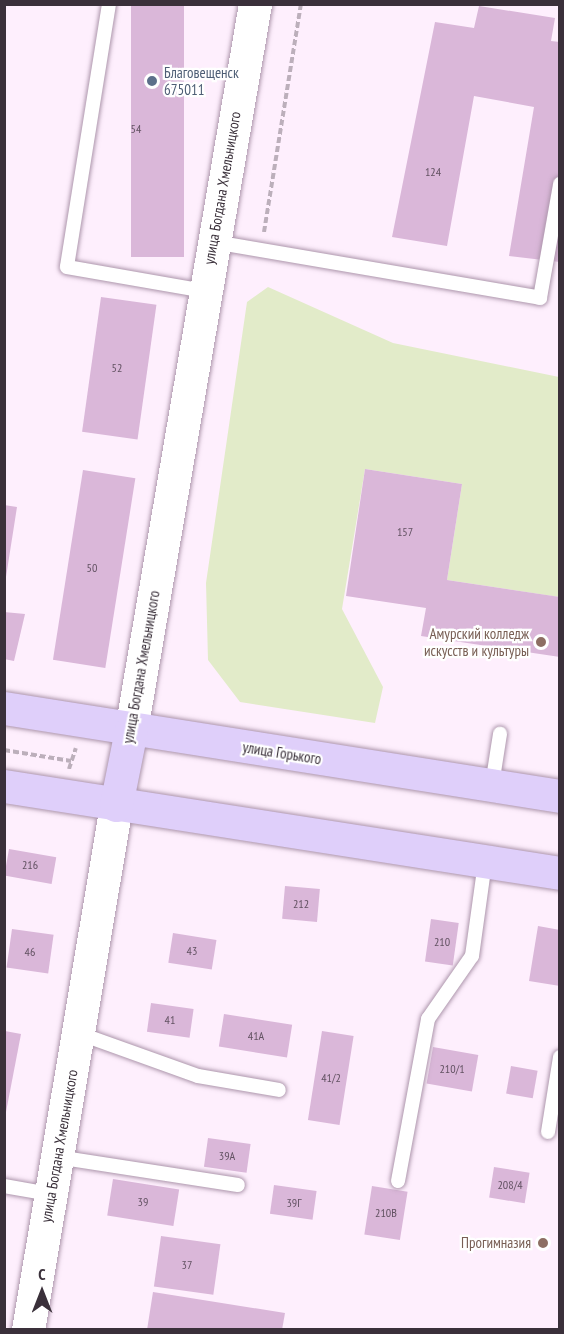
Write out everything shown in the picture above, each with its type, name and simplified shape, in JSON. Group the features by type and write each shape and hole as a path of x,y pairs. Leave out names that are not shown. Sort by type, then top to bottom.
{"main road":[{"name":"улица Горького","path":"4,708 131,730 560,796"},
{"name":"улица Богдана Хмельницкого","path":"116,805 131,730"},
{"path":"4,786 560,873"}],"street":[{"name":"улица Богдана Хмельницкого","path":"131,730 212,242 255,4"},
{"name":"улица Богдана Хмельницкого","path":"28,1329 116,805"}],"lane":[{"path":"109,4 67,267 204,291"},
{"path":"212,242 540,298 560,184"},
{"path":"492,785 500,734"},
{"path":"398,1181 428,1020 472,956 485,862"},
{"path":"78,1033 198,1077 279,1090"},
{"path":"548,1132 560,1057"},
{"path":"57,1157 238,1185"},
{"path":"4,1186 50,1194"}],"path":[{"path":"261,250 301,4"},
{"path":"66,778 77,744"},
{"path":"4,750 71,761"}],"green space":[{"path":"268,287 393,343 559,377 559,597 447,580 462,484 365,469 342,609 383,687 375,723 240,702 208,660 206,583 247,302"}],"building":[{"path":"131,4 184,4 184,257 131,257"},
{"path":"479,6 555,18 551,41 560,42 560,262 509,256 534,107 474,96 447,246 392,237 435,22 474,28"},
{"path":"101,297 156,305 138,439 82,432"},
{"path":"365,469 462,484 447,580 560,597 560,657 421,636 426,608 346,596"},
{"path":"83,470 135,478 105,668 53,660"},
{"path":"4,505 17,507 6,577 4,577"},
{"path":"4,612 25,614 14,661 4,659"},
{"path":"9,849 56,857 52,884 4,876"},
{"path":"285,886 320,889 317,922 282,919"},
{"path":"431,919 459,923 453,965 425,962"},
{"path":"538,926 560,930 560,986 529,981"},
{"path":"12,929 54,935 48,973 7,968"},
{"path":"173,933 216,940 212,970 168,963"},
{"path":"151,1003 194,1009 190,1038 147,1032"},
{"path":"224,1014 292,1025 287,1057 219,1047"},
{"path":"5,1031 21,1034 6,1112 5,1112"},
{"path":"322,1031 354,1036 340,1125 308,1120"},
{"path":"433,1047 478,1055 472,1091 427,1083"},
{"path":"511,1066 538,1071 533,1098 506,1094"},
{"path":"208,1138 251,1144 247,1173 204,1167"},
{"path":"494,1167 530,1173 525,1203 489,1198"},
{"path":"113,1179 179,1189 173,1226 107,1216"},
{"path":"274,1185 317,1191 313,1220 270,1214"},
{"path":"372,1186 408,1192 400,1240 364,1234"},
{"path":"161,1236 220,1244 213,1295 154,1287"},
{"path":"153,1292 285,1313 282,1330 147,1330"}],"place":[{"name":"Благовещенск 675011","path":"152,81"},
{"name":"Амурский колледж искусств и культуры","path":"541,642"},
{"name":"Прогимназия","path":"543,1243"}]}
